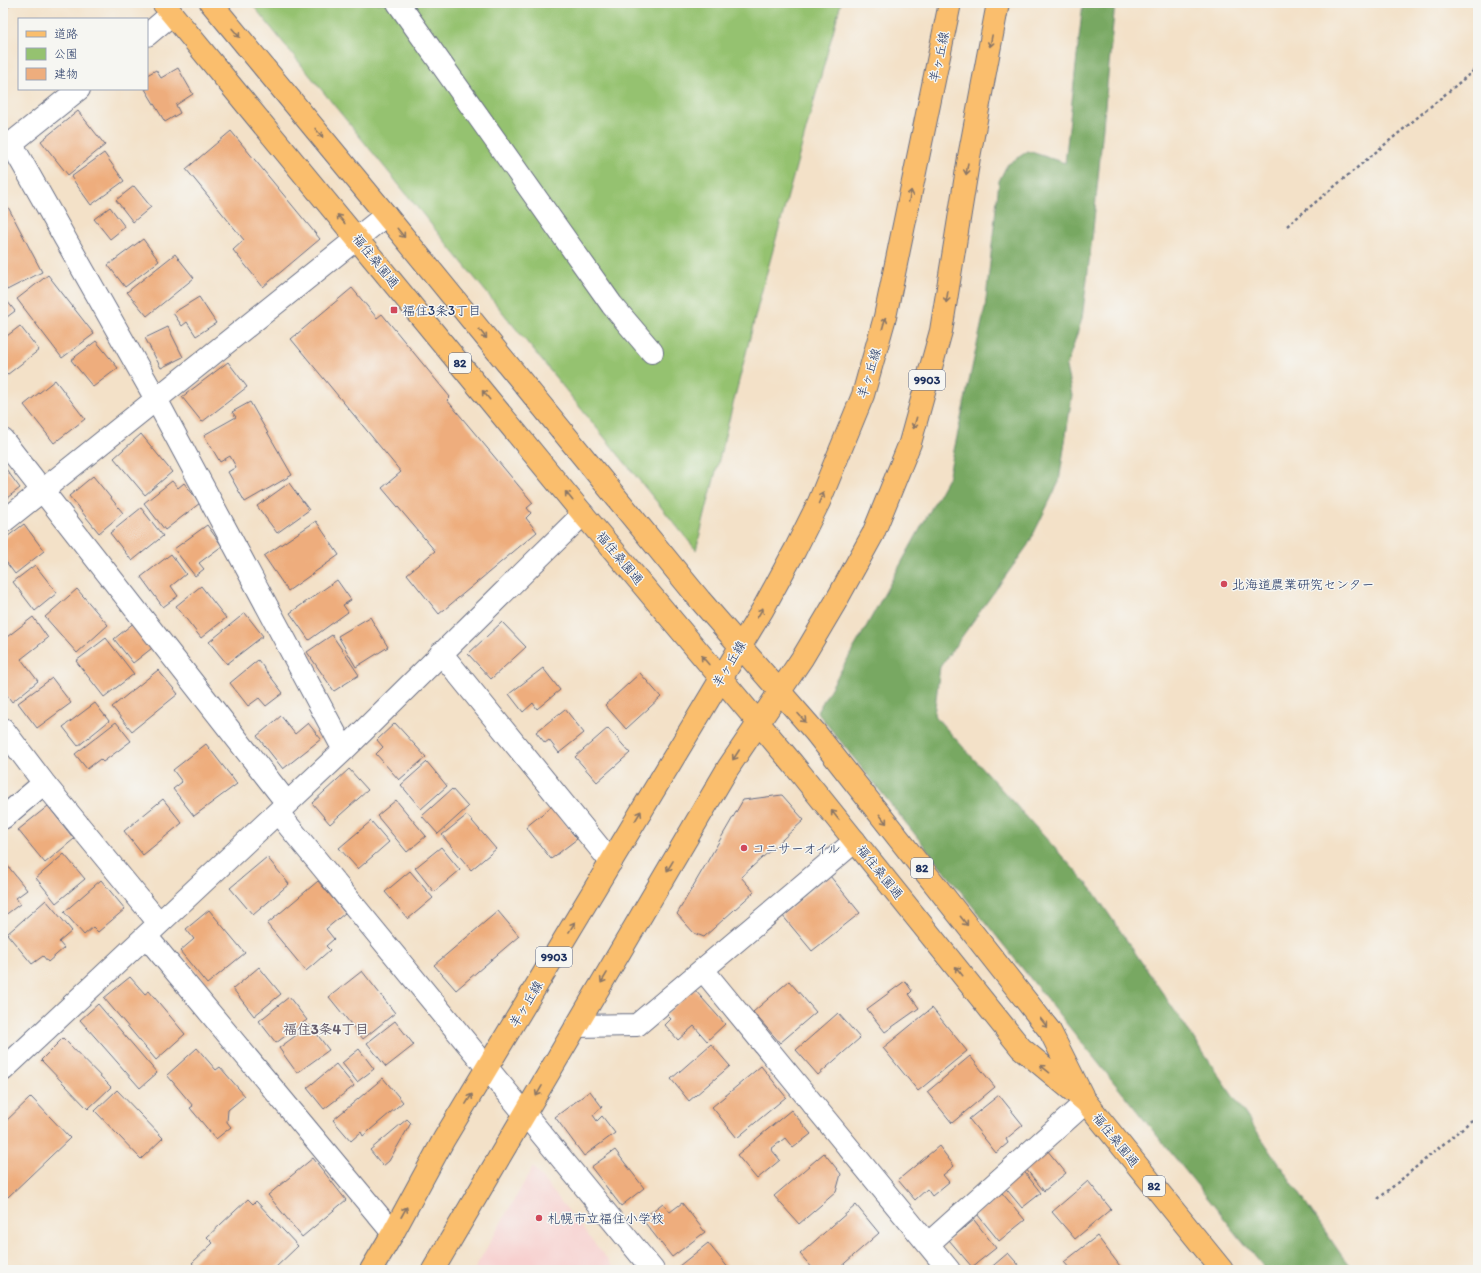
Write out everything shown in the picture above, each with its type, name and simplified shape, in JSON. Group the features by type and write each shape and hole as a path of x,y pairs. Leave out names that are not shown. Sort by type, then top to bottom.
{"main road":[{"name":"福住桑園通","path":"211,3 700,600 815,732 1050,1031 1086,1102"},
{"name":"羊ヶ丘線","path":"371,1270 393,1233 444,1139 488,1069 720,678 763,609 819,502 863,395 885,317 950,3"},
{"name":"9903","path":"433,1270 728,768 811,643 873,534 910,442 941,331 970,157 998,3"},
{"name":"福住桑園通","path":"168,9 583,514 856,841 1021,1048 1086,1102 1222,1270"}],"street":[{"path":"398,3 612,305 652,352"},
{"path":"148,33 168,9"},
{"path":"78,90 7,146 156,399 344,750"},
{"path":"3,522 386,215"},
{"path":"3,440 43,490 282,808 488,1069 653,1270"},
{"path":"3,1070 344,750 583,514"},
{"path":"441,653 611,862"},
{"path":"3,729 152,929 393,1233"},
{"path":"3,818 44,783"},
{"path":"576,1026 637,1025 856,841"},
{"path":"703,970 949,1270"},
{"path":"928,1244 1086,1102"}],"path":[{"path":"1287,226 1478,67"},
{"path":"1378,1199 1478,1115"}],"shaded area":[{"name":"札幌市立福住小学校","path":"533,1167 616,1270 474,1270"}],"green space":[{"path":"251,3 841,3 762,290 696,550"},
{"path":"1083,3 1115,3 1093,230 1082,319 1066,367 1072,395 1059,482 1028,545 940,667 934,715 1091,888 1353,1270 1266,1270 817,712 866,627 948,478 985,308 999,181 1007,165 1028,151 1065,163"}],"building":[{"path":"3,3 13,3 3,11"},
{"path":"178,68 193,94 176,105 180,113 165,122 146,90 148,90 148,74 156,70 161,78"},
{"path":"78,111 105,145 68,175 41,141"},
{"path":"231,131 320,239 263,287 233,250 244,240 186,169"},
{"path":"104,153 124,181 91,205 71,177"},
{"path":"134,186 151,207 133,222 116,200"},
{"path":"8,207 42,272 7,290 3,283 3,210"},
{"path":"110,207 125,227 110,239 94,219"},
{"path":"143,239 159,261 125,287 108,265"},
{"path":"175,254 194,278 147,316 127,292"},
{"path":"48,275 94,334 62,358 17,299"},
{"path":"352,288 377,318 382,314 450,397 447,400 533,503 527,508 531,513 526,518 537,532 439,614 407,574 435,551 382,488 401,472 291,339"},
{"path":"3,296 15,311 3,320"},
{"path":"199,297 216,323 196,336 187,322 182,326 173,313"},
{"path":"20,326 39,350 3,378 3,339"},
{"path":"168,327 183,357 161,368 145,338"},
{"path":"96,341 118,368 93,387 71,360"},
{"path":"228,362 247,387 202,422 182,397"},
{"path":"55,380 85,419 54,443 24,405"},
{"path":"250,402 292,475 245,502 228,472 236,467 230,456 220,462 204,435 236,417 232,412"},
{"path":"141,434 172,472 145,495 114,458"},
{"path":"3,465 20,488 3,501"},
{"path":"93,476 123,513 99,533 69,496"},
{"path":"172,481 178,488 184,483 200,503 165,530 144,503"},
{"path":"289,483 309,510 277,533 257,506"},
{"path":"141,508 163,536 132,561 110,533"},
{"path":"316,521 339,555 288,591 264,556"},
{"path":"24,524 44,551 15,574 3,558 3,540"},
{"path":"207,525 222,546 199,563 204,569 195,576 174,549"},
{"path":"171,554 186,574 171,586 178,596 163,607 141,577"},
{"path":"35,565 57,593 35,611 13,582"},
{"path":"337,580 351,600 343,605 348,612 309,640 290,613"},
{"path":"201,586 226,618 201,638 176,606"},
{"path":"77,589 108,625 77,653 45,617"},
{"path":"245,613 263,636 227,664 209,642"},
{"path":"33,617 48,638 21,659 38,681 12,702 3,690 3,640"},
{"path":"370,617 388,647 356,667 338,636"},
{"path":"136,621 156,645 133,663 114,639"},
{"path":"502,622 526,647 491,679 468,654"},
{"path":"332,635 359,675 334,691 307,652"},
{"path":"106,638 134,674 104,697 76,661"},
{"path":"258,660 283,693 266,706 259,698 248,706 230,683"},
{"path":"543,668 560,690 537,709 533,703 523,712 509,694"},
{"path":"158,670 178,694 132,731 112,707"},
{"path":"640,673 661,697 626,729 605,705"},
{"path":"52,678 71,703 37,728 18,703"},
{"path":"95,703 109,721 78,746 63,727"},
{"path":"565,709 584,733 559,753 549,740 545,743 536,732"},
{"path":"281,716 295,734 308,723 321,739 283,769 257,736"},
{"path":"116,722 131,741 103,762 100,759 87,769 75,754"},
{"path":"395,723 426,757 399,780 376,754 383,747 377,740"},
{"path":"608,728 630,753 597,782 575,757"},
{"path":"206,744 237,784 194,816 173,789 182,782 173,770"},
{"path":"427,762 447,786 421,809 401,785"},
{"path":"349,769 368,790 330,824 312,803"},
{"path":"452,789 468,807 438,834 422,816"},
{"name":"コニサーオイル","path":"782,795 804,820 741,877 754,892 704,937 694,933 677,914 743,800"},
{"path":"163,799 182,823 143,855 124,831"},
{"path":"396,800 426,836 407,852 377,816"},
{"path":"48,806 74,839 45,863 18,830"},
{"path":"552,806 577,839 551,859 526,827"},
{"path":"467,815 496,849 471,870 442,835"},
{"path":"371,821 389,842 358,869 339,848"},
{"path":"441,847 460,870 434,892 415,868"},
{"path":"64,854 85,879 56,903 36,878"},
{"path":"267,857 289,884 253,915 230,888"},
{"path":"3,860 27,890 16,898 20,904 4,916 3,914"},
{"path":"410,871 433,898 408,919 385,892"},
{"path":"830,876 860,913 812,951 782,915"},
{"path":"101,880 125,909 98,932 93,927 84,935 64,912"},
{"path":"318,881 345,913 326,929 334,939 326,946 330,950 306,971 267,924"},
{"path":"46,900 72,931 59,942 64,948 48,962 43,956 32,964 7,934"},
{"path":"209,910 245,953 207,984 180,951 194,939 186,929"},
{"path":"498,911 519,936 456,990 434,965"},
{"path":"259,967 281,994 254,1016 233,989"},
{"path":"362,971 395,1013 363,1039 329,997"},
{"path":"130,977 145,994 149,991 185,1034 156,1060 104,998"},
{"path":"789,981 816,1012 780,1043 753,1012"},
{"path":"905,981 912,991 909,994 919,1008 885,1032 867,1009"},
{"path":"694,989 725,1024 707,1041 694,1026 678,1040 665,1025 671,1019 666,1014"},
{"path":"289,997 307,1020 276,1043 259,1021"},
{"path":"98,1004 157,1073 140,1088 80,1020"},
{"path":"932,1008 967,1051 918,1091 883,1048"},
{"path":"838,1013 860,1038 818,1075 796,1050"},
{"path":"395,1021 414,1045 386,1067 367,1043"},
{"path":"310,1025 329,1050 297,1073 279,1048"},
{"path":"63,1038 111,1087 88,1109 41,1060"},
{"path":"711,1044 730,1066 689,1101 671,1079"},
{"path":"197,1048 216,1070 220,1067 245,1096 228,1110 227,1122 231,1127 216,1139 190,1108 193,1106 167,1075"},
{"path":"359,1049 374,1069 357,1082 342,1063"},
{"path":"970,1056 995,1087 952,1123 927,1092"},
{"path":"336,1064 354,1086 324,1109 307,1088"},
{"path":"761,1066 786,1097 737,1138 712,1107"},
{"path":"383,1078 403,1102 363,1136 361,1132 351,1141 333,1120"},
{"path":"117,1090 163,1138 141,1159 95,1111"},
{"path":"590,1091 602,1107 593,1115 597,1121 602,1116 615,1133 584,1156 555,1117"},
{"path":"999,1095 1023,1125 1006,1139 1008,1143 996,1153 969,1119"},
{"path":"31,1097 70,1138 8,1197 3,1192 3,1124"},
{"path":"791,1110 811,1134 793,1148 785,1138 771,1149 780,1160 757,1179 737,1155"},
{"path":"407,1119 411,1123 389,1161 383,1166 370,1150"},
{"path":"939,1146 954,1166 943,1175 949,1182 932,1196 927,1189 915,1200 898,1180"},
{"path":"615,1150 644,1188 621,1206 591,1167"},
{"path":"1047,1150 1066,1173 1044,1191 1025,1168"},
{"path":"824,1153 841,1174 836,1192 799,1224 774,1196"},
{"path":"313,1158 346,1200 302,1237 268,1195"},
{"path":"1022,1169 1041,1193 1022,1208 1003,1185"},
{"path":"1088,1181 1111,1209 1075,1239 1052,1212"},
{"path":"1002,1193 1025,1220 999,1241 977,1214"},
{"path":"248,1199 253,1204 256,1201 298,1246 273,1270 199,1270 192,1263 213,1243 207,1237"},
{"path":"663,1203 670,1212 682,1203 705,1232 672,1257 642,1219"},
{"path":"856,1205 879,1233 837,1270 814,1270 800,1254"},
{"path":"974,1220 996,1248 972,1267 949,1240"},
{"path":"1097,1236 1123,1270 1071,1270 1064,1262"},
{"path":"708,1243 730,1270 682,1270 679,1266"},
{"path":"1008,1253 1023,1270 988,1270"}],"place":[{"name":"福住3条3丁目","path":"394,310"},
{"name":"北海道農業研究センター","path":"1224,584"},
{"name":"コニサーオイル","path":"744,848"},
{"name":"札幌市立福住小学校","path":"539,1218"}],"district":[{"name":"福住3条4丁目","path":"326,1029"}]}
